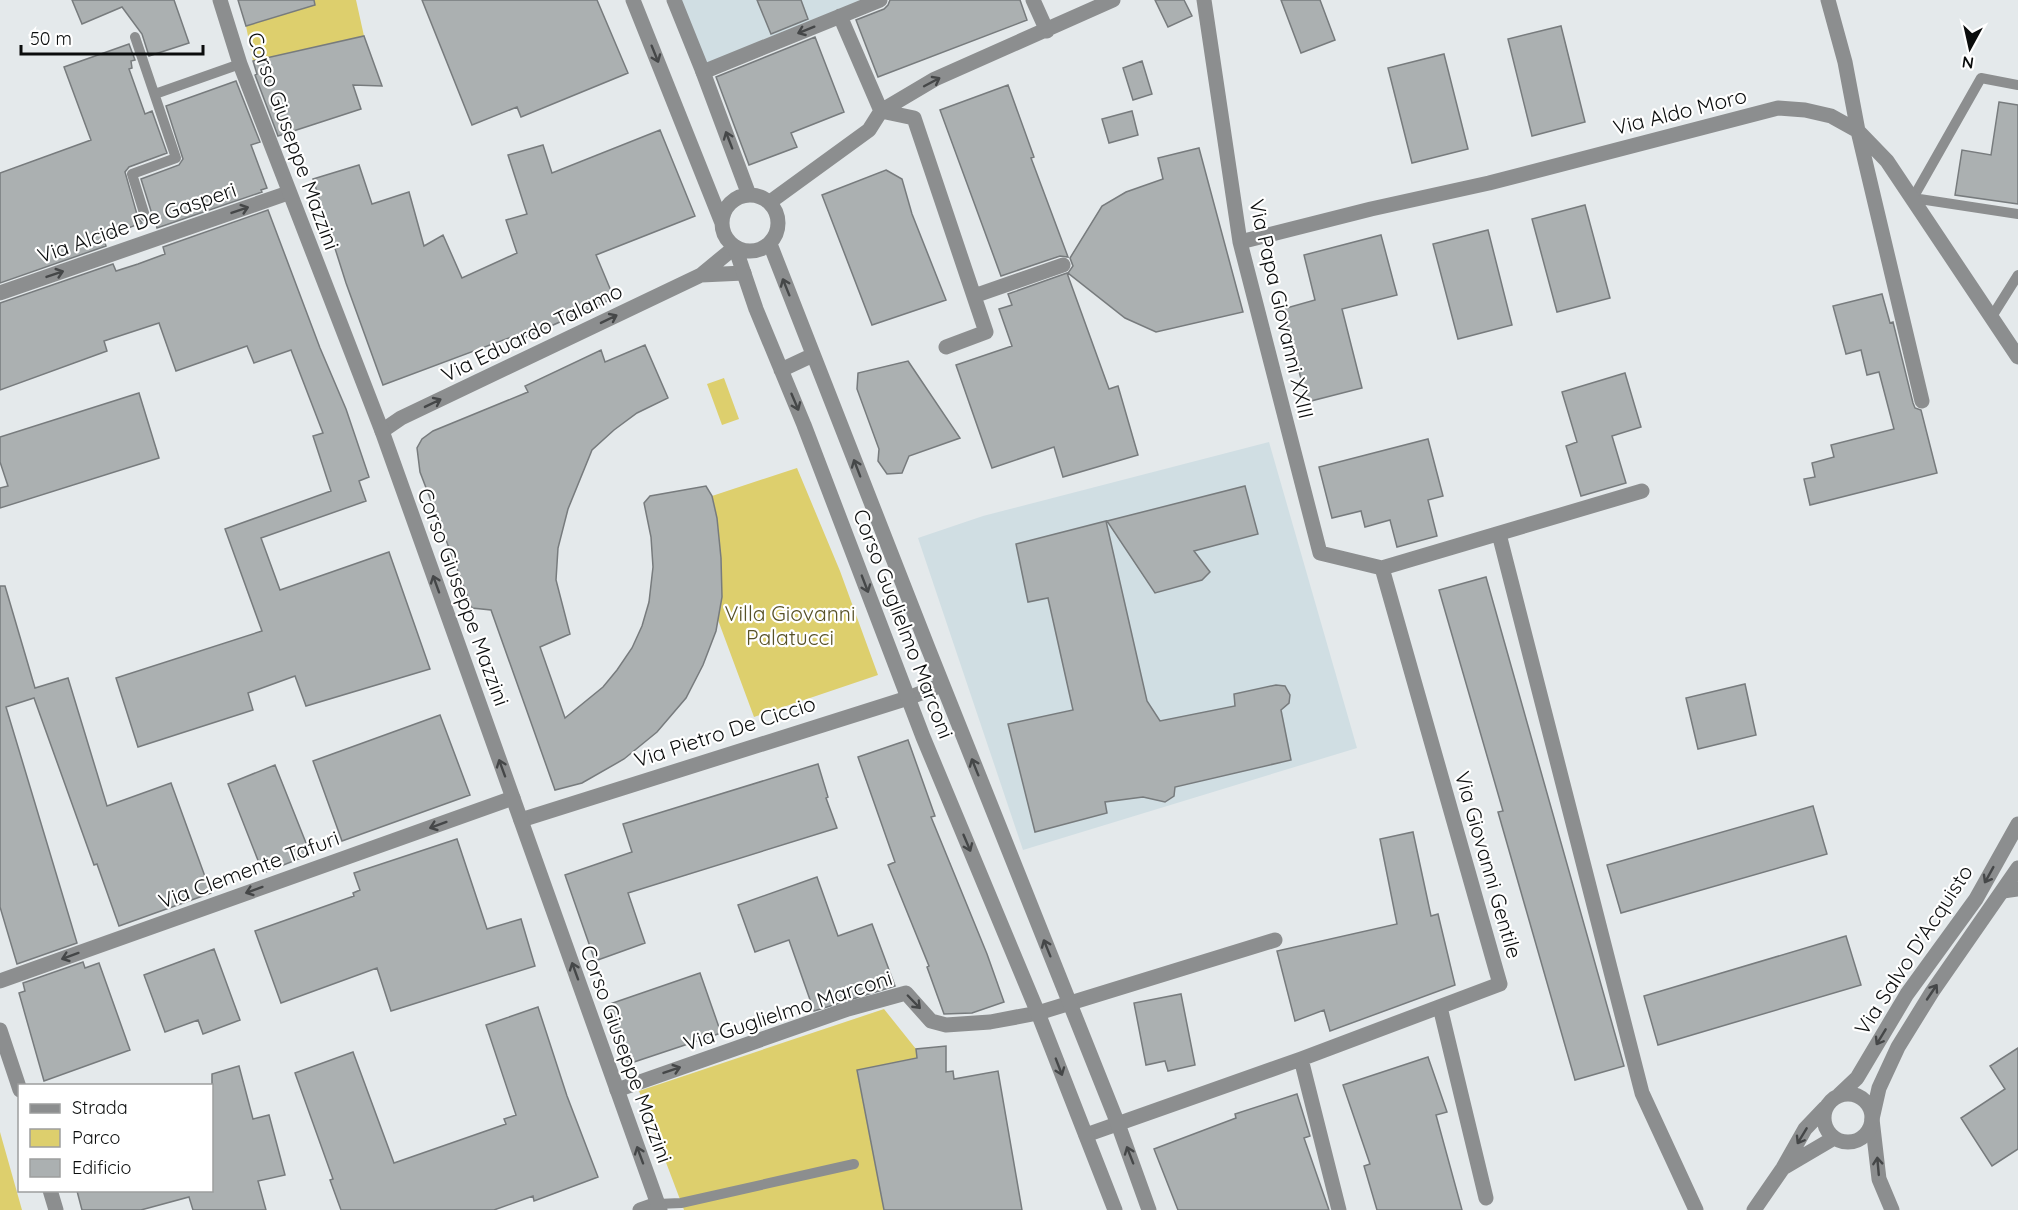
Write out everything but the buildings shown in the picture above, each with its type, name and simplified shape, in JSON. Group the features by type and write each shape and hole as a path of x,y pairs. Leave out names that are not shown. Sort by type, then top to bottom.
{"street":[{"name":"Corso Giuseppe Mazzini","path":"220,0 240,64 288,193 382,431 659,1207"},
{"path":"633,0 728,241 744,251 753,251 770,244 778,228 778,218 770,202 749,195 733,201 727,207 722,223"},
{"path":"674,0 749,195"},
{"path":"703,72 880,0"},
{"path":"1033,0 1047,31"},
{"path":"770,202 869,130 881,111 935,80 1113,0"},
{"name":"Via Papa Giovanni XXIII","path":"1204,0 1240,242 1320,553 1382,568"},
{"path":"1828,0 1845,62 1858,130 1922,401"},
{"path":"840,16 881,111"},
{"name":"Via Aldo Moro","path":"1240,242 1371,209 1489,183 1778,108 1805,110 1831,116 1858,130 1887,161 2018,357"},
{"path":"881,111 914,118 986,332 946,347"},
{"name":"Via Alcide De Gasperi","path":"0,293 288,193"},
{"name":"Corso Guglielmo Marconi","path":"770,244 942,685 1118,1124 1149,1210"},
{"name":"Via Eduardo Talamo","path":"382,431 401,418 701,275 735,247"},
{"name":"Corso Guglielmo Marconi","path":"735,247 756,309 804,424 908,698 1038,1013 1115,1210"},
{"path":"974,296 1063,265"},
{"name":"Via Eduardo Talamo","path":"701,275 744,273"},
{"path":"781,370 813,355"},
{"path":"1382,568 1642,491"},
{"path":"1499,534 1642,1093 1696,1210"},
{"name":"Via Giovanni Gentile","path":"1086,1135 1301,1059 1500,984 1382,568"},
{"name":"Via Pietro De Ciccio","path":"521,820 908,698 942,685"},
{"name":"Via Clemente Tafuri","path":"0,981 513,798"},
{"name":"Via Salvo D'Acquisto","path":"1783,1168 1805,1130 1829,1102 1857,1078 1907,994 1976,899 2018,824"},
{"name":"Via Salvo D'Acquisto","path":"1834,1138 1841,1142 1855,1142 1867,1133 1879,1088 1898,1047 1932,992 2010,890 2018,868"},
{"name":"Via Guglielmo Marconi","path":"617,1090 848,1009 906,993 932,1021 946,1025 990,1022 1038,1013 1275,940"},
{"path":"1440,1006 1486,1197"},
{"path":"0,1030 18,1084"},
{"path":"1301,1059 1339,1210"},
{"path":"1839,1095 1853,1094 1869,1106 1879,1179 1892,1210"},
{"path":"1754,1210 1783,1168 1834,1138 1825,1128 1823,1114 1825,1108"},
{"path":"50,1192 56,1210"},
{"path":"640,1210 659,1207"}],"lane":[{"path":"135,37 176,158 132,174 145,216"},
{"path":"154,94 240,64"},
{"path":"2018,85 1981,78 1913,198 2018,214"},
{"path":"1991,318 2018,275"},
{"path":"659,1207 854,1164"}],"shaded area":[{"path":"674,0 880,0 703,72"},
{"path":"1269,442 1357,748 1023,850 918,538 983,516"}],"green space":[{"path":"296,0 356,0 364,36 253,61 246,26 299,9"},
{"path":"724,378 739,419 722,425 707,384"},
{"name":"Villa Giovanni Palatucci","path":"797,468 840,571 878,675 754,717 718,620 722,597 721,558 712,496"},
{"path":"884,1009 916,1049 917,1058 857,1071 884,1210 684,1210 639,1091"},
{"path":"0,1132 22,1210 0,1210"}]}
